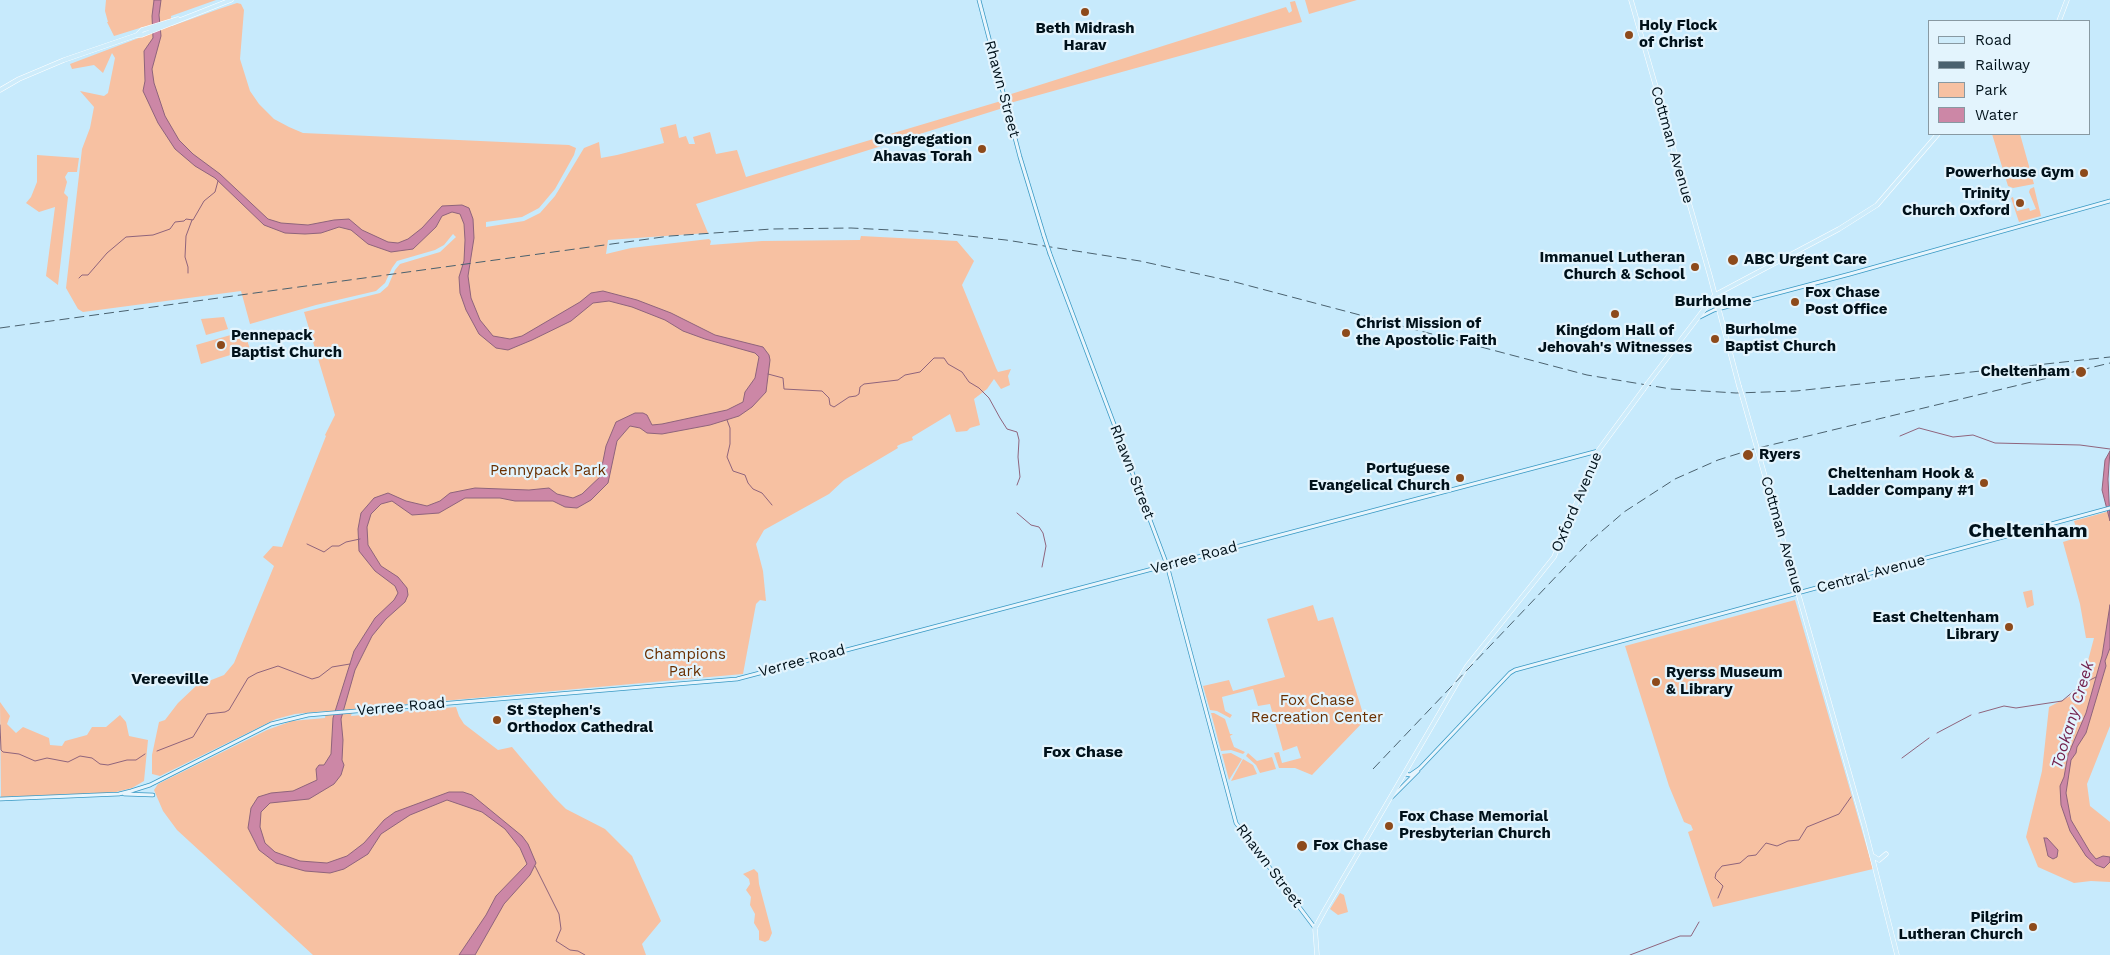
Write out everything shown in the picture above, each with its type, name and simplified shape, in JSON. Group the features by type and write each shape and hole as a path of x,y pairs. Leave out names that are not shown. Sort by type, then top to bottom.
{"main road":[{"path":"0,90 28,75 64,60 231,0"},
{"name":"Rhawn Street","path":"979,0 1020,157 1044,236 1167,565 1236,823 1316,928"},
{"name":"Cottman Avenue","path":"1631,0 1872,854 1897,955"},
{"path":"2059,20 2067,0"},
{"name":"Oxford Avenue","path":"1316,928 1467,666 1554,557 1598,451 1695,319 1715,295 1839,229 1877,205 1937,135"},
{"path":"1695,319 1706,312 2110,201"},
{"name":"Verree Road","path":"0,799 118,794 150,785 271,724 294,717 737,679 1598,451"},
{"name":"Central Avenue","path":"1420,768 1510,673 1515,670 2108,509"},
{"path":"1405,774 1411,775 1420,768"},
{"path":"1391,797 1420,768"},
{"path":"118,794 153,795"},
{"path":"1872,854 1878,860 1886,854"},
{"path":"1316,928 1317,955"}],"green space":[{"name":"Pennypack Park","path":"106,0 216,0 171,16 172,26 237,3 241,4 244,10 240,59 250,91 259,104 274,119 303,133 569,145 576,148 555,189 539,208 522,217 486,222 486,227 524,221 540,213 555,196 584,148 599,142 601,158 664,143 660,128 676,124 679,138 686,136 689,144 695,144 693,137 710,132 716,154 737,150 746,177 1001,101 1003,108 696,204 708,233 608,240 606,254 631,248 709,239 711,241 710,245 762,241 860,240 861,236 957,241 974,261 962,285 996,368 998,372 1011,369 1008,376 1010,385 1001,389 994,379 987,389 974,399 980,425 967,431 956,432 950,414 912,437 913,440 897,446 898,448 844,480 829,494 764,530 756,544 763,571 766,601 760,600 756,604 743,674 353,709 351,716 456,707 464,724 498,750 512,747 566,809 605,829 632,856 661,921 642,944 646,955 313,955 177,830 163,811 154,790 158,784 267,730 292,721 325,718 326,711 295,714 276,719 160,776 152,774 152,755 159,722 165,720 178,703 196,686 224,675 234,663 274,566 263,557 273,546 282,547 325,435 335,415 304,312 380,293 388,286 395,270 400,264 440,252 456,237 453,234 444,245 435,250 397,261 385,283 376,291 316,305 250,324 241,291 83,312 78,309 66,288 82,149 90,128 94,107 80,91 104,96 108,93 115,58 112,53 103,73 94,65 72,69 70,64 144,36 143,27 114,36 107,22"},
{"path":"1305,0 1357,0 1309,14"},
{"path":"1295,1 1302,22 1010,103 1008,95 1286,7 1289,13 1292,11 1290,2"},
{"path":"1992,135 2020,135 2034,184 2013,188 2008,186"},
{"path":"37,155 79,158 77,172 68,172 65,177 67,182 64,193 68,197 58,285 46,276 55,207 39,212 26,203 31,197 37,182"},
{"path":"2034,187 2041,216 2019,222 2011,198 2013,197 2017,211 2029,208 2030,211 2036,209 2029,192"},
{"path":"224,317 228,329 206,335 201,319"},
{"path":"241,332 242,338 246,337 250,349 201,364 196,345"},
{"path":"2110,511 2110,726 2087,784 2090,806 2110,822 2110,882 2091,881 2074,883 2038,867 2026,837 2042,771 2049,707 2080,691 2094,638 2086,638 2080,604 2063,542 2079,537 2074,521"},
{"path":"2032,590 2034,605 2027,608 2023,592"},
{"path":"1795,600 1873,869 1713,907 1688,832 1693,830 1691,825 1684,822 1669,786 1625,646"},
{"name":"Fox Chase Recreation Center","path":"1313,605 1318,621 1333,617 1365,720 1312,775 1295,768 1279,768 1274,753 1279,752 1282,763 1301,758 1297,746 1283,751 1270,704 1258,706 1253,689 1222,697 1225,711 1232,715 1230,718 1217,711 1210,710 1203,686 1229,680 1233,691 1285,677 1267,619"},
{"path":"0,702 10,716 7,724 16,733 23,727 49,738 50,745 62,746 65,741 87,735 92,727 106,727 120,715 126,722 129,736 148,740 144,781 132,788 112,793 1,797"},
{"path":"1211,713 1225,719 1230,734 1233,734 1230,736 1234,747 1245,752 1243,754 1231,750 1221,751"},
{"path":"1231,753 1242,759 1229,780 1222,754"},
{"path":"1248,753 1257,761 1272,757 1276,769 1260,773 1256,765 1246,756"},
{"path":"1243,759 1253,765 1257,774 1231,781"},
{"path":"754,869 758,873 759,884 772,933 769,940 765,942 759,940 759,931 754,923 755,914 750,905 751,897 746,890 750,884 749,879 743,874"},
{"path":"1340,893 1344,895 1348,912 1338,915 1330,909"}],"water":[{"path":"154,0 161,0 159,15 161,36 152,69 154,83 165,116 179,140 193,154 220,174 268,219 281,223 308,225 349,219 362,230 388,242 398,243 408,239 422,228 442,206 462,205 469,208 473,219 474,238 468,276 471,298 480,320 493,336 510,339 522,336 580,302 591,293 603,291 637,300 671,313 715,335 763,347 769,355 766,392 752,407 739,416 710,425 662,434 647,433 640,428 630,426 617,441 608,483 591,500 577,508 565,507 553,501 465,498 439,513 412,515 392,501 381,504 371,514 367,527 368,545 381,566 398,577 407,588 408,595 405,602 386,619 372,636 355,670 341,719 342,760 344,765 341,775 334,784 309,799 270,803 261,812 260,827 265,843 275,852 300,861 327,863 347,856 364,843 384,820 395,812 449,792 463,792 472,795 522,836 528,844 536,863 530,875 504,904 475,955 459,955 486,915 496,896 527,864 520,848 505,829 482,812 447,800 410,815 381,834 368,854 344,869 330,873 305,871 276,863 259,850 248,828 251,808 258,797 271,793 293,791 317,780 316,769 319,765 324,765 331,754 333,718 354,651 375,618 394,600 398,593 395,586 375,571 359,551 358,529 361,513 374,498 388,493 406,501 427,506 440,501 450,493 475,488 529,490 549,488 557,494 573,498 582,494 604,473 602,466 606,446 616,422 635,413 643,413 647,415 652,425 662,424 727,410 743,402 745,392 755,378 759,357 755,353 683,331 665,320 632,307 609,301 593,303 571,321 508,350 496,348 479,334 466,310 460,293 459,277 464,261 465,240 464,224 460,214 452,212 442,216 436,227 413,249 391,252 368,244 351,230 339,227 321,233 305,234 285,233 264,225 215,178 195,166 175,149 158,123 143,91 145,81 144,51 153,38 152,16"},
{"path":"2110,451 2108,479 2110,521 2102,490 2105,460"},
{"path":"2110,605 2110,648 2105,661 2106,666 2086,733 2071,760 2066,793 2071,820 2090,852 2096,859 2103,856 2110,857 2110,862 2104,868 2096,865 2086,856 2070,831 2061,805 2060,786 2064,777 2068,755 2086,713 2102,656"},
{"path":"2044,838 2047,838 2058,850 2057,857 2053,859 2048,856"}],"waterway":[{"path":"79,278 82,275 88,275 107,253 126,237 153,235 170,229 175,222 186,219 193,220 204,201 215,192 218,181"},
{"path":"188,273 185,257 186,236 192,220"},
{"path":"768,374 783,378 784,389 822,391 829,398 830,405 834,407 849,397 859,394 860,387 864,384 898,380 905,375 920,372 934,358 944,358 948,364 962,372 969,382 979,388 989,398 1007,429 1017,432 1020,477 1017,485"},
{"path":"727,420 730,428 730,444 727,457 733,471 745,475 753,489 762,493 772,505"},
{"path":"1900,436 1919,428 1953,437 1973,435 1995,443 2080,445 2110,449"},
{"path":"1017,513 1031,525 1039,527 1043,533 1046,546 1042,567"},
{"path":"307,544 324,552 332,546 339,546 346,542 360,539"},
{"path":"157,751 193,737 207,714 229,710 248,678 257,673 278,666 312,679 319,677 332,667 350,664"},
{"name":"Tookany Creek","path":"2088,681 2096,677"},
{"name":"Tookany Creek","path":"1979,713 2004,706 2016,708 2062,701 2081,685"},
{"path":"1937,733 1971,715"},
{"path":"0,725 1,750 3,752 19,754 35,761 47,758 68,762 80,756 92,758 100,764 108,765 127,760 136,760 145,754"},
{"path":"1902,758 1929,738"},
{"path":"1718,898 1723,886 1715,878 1716,873 1722,866 1740,863 1748,856 1756,855 1766,843 1777,846 1788,841 1799,840 1807,827 1839,814 1851,797"},
{"path":"535,866 559,914 561,929 556,941 570,950 578,951 585,955"},
{"path":"1630,955 1680,936 1691,936 1699,922"}],"railway":[{"path":"0,328 670,236 772,229 851,228 931,232 1006,240 1140,261 1235,282 1587,375 1671,389 1736,393 1796,391 2110,357"},
{"path":"1373,769 1586,545 1624,512 1675,479 1718,460 1750,450 2110,363"}],"place":[{"name":"Beth Midrash Harav","path":"1085,12"},
{"name":"Holy Flock of Christ","path":"1629,35"},
{"name":"Congregation Ahavas Torah","path":"982,149"},
{"name":"Powerhouse Gym","path":"2084,173"},
{"name":"Trinity Church Oxford","path":"2020,203"},
{"name":"ABC Urgent Care","path":"1733,260"},
{"name":"Immanuel Lutheran Church & School","path":"1695,267"},
{"name":"Fox Chase Post Office","path":"1795,302"},
{"name":"Kingdom Hall of Jehovah's Witnesses","path":"1615,314"},
{"name":"Christ Mission of the Apostolic Faith","path":"1346,333"},
{"name":"Burholme Baptist Church","path":"1715,339"},
{"name":"Pennepack Baptist Church","path":"221,345"},
{"name":"Cheltenham","path":"2081,372"},
{"name":"Ryers","path":"1748,455"},
{"name":"Portuguese Evangelical Church","path":"1460,478"},
{"name":"Cheltenham Hook & Ladder Company #1","path":"1984,483"},
{"name":"East Cheltenham Library","path":"2009,627"},
{"name":"Ryerss Museum & Library","path":"1656,682"},
{"name":"St Stephen's Orthodox Cathedral","path":"497,720"},
{"name":"Fox Chase Memorial Presbyterian Church","path":"1389,826"},
{"name":"Fox Chase","path":"1302,846"},
{"name":"Pilgrim Lutheran Church","path":"2033,927"}],"district":[{"name":"Burholme","path":"1713,301"},
{"name":"Cheltenham","path":"2028,531"},
{"name":"Vereeville","path":"170,679"},
{"name":"Fox Chase","path":"1083,752"}],"park label":[{"name":"Champions Park","path":"685,664"}]}
